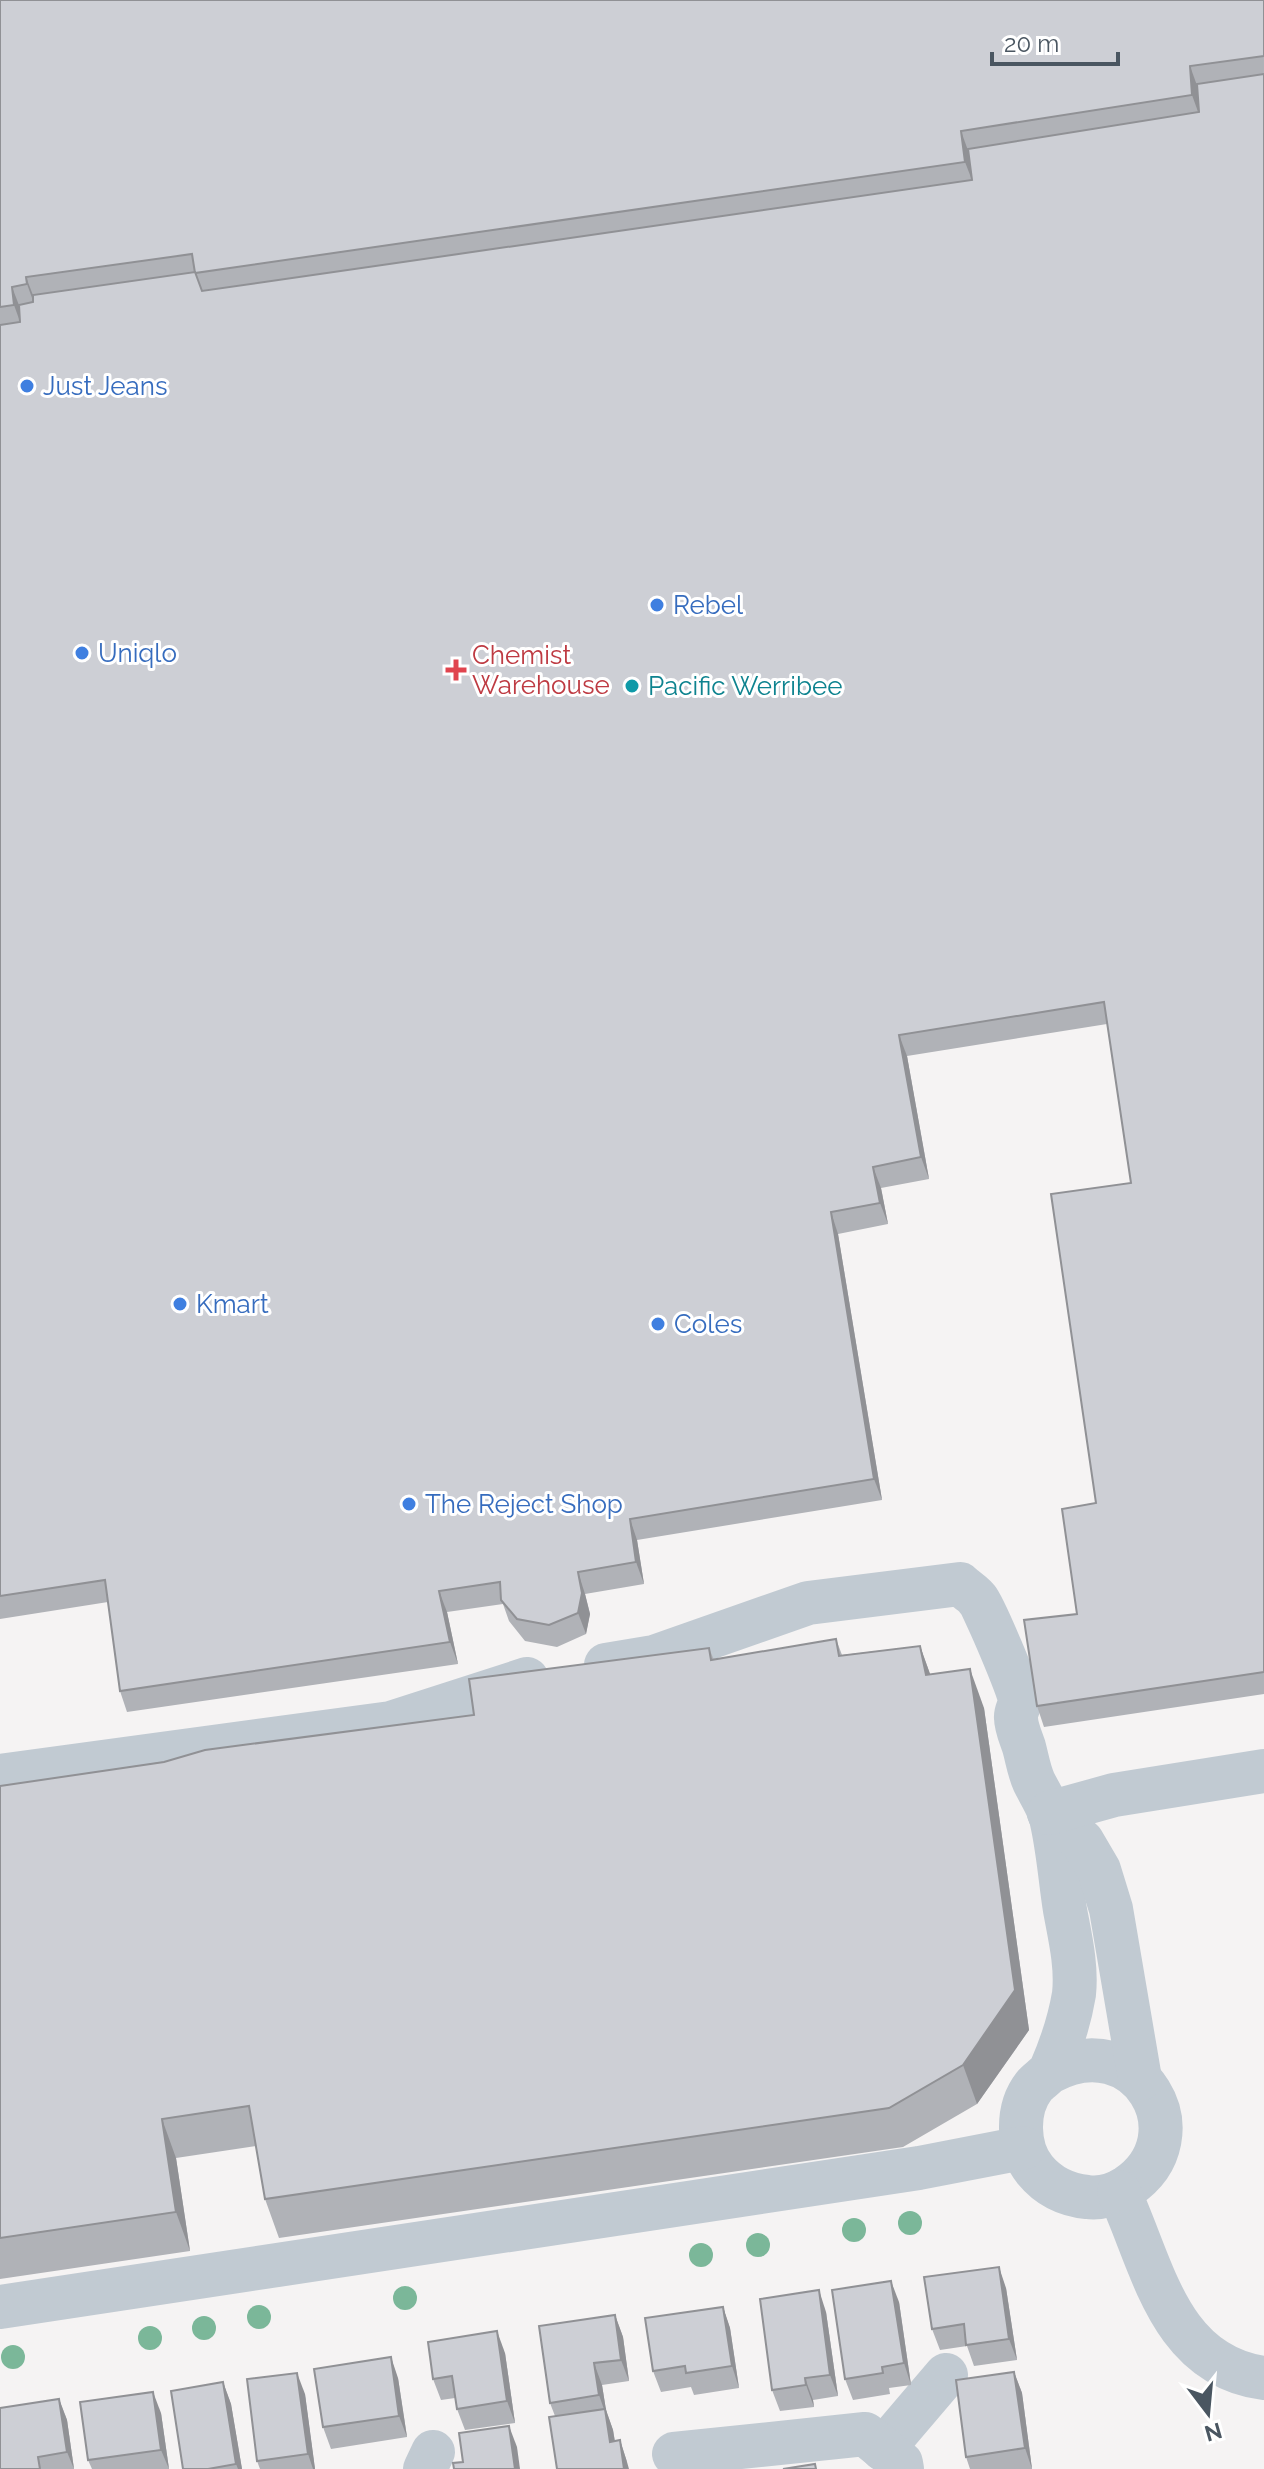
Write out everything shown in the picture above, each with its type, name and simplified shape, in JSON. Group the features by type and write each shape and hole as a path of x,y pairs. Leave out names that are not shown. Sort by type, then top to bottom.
{"street":[{"path":"0,1776 391,1723 509,1684 654,1657 808,1603 960,1584 978,1600 1020,1699 1016,1717 1033,1779 1049,1813 1073,1959 1074,1991 1069,2017 1050,2072"},
{"path":"1049,1813 1114,1795 1264,1771"},
{"path":"1049,1813 1082,1841 1099,1870 1111,1909 1140,2079"},
{"path":"1086,2058 1124,2066 1140,2079 1153,2097 1160,2119 1159,2141 1152,2162 1138,2179 1119,2192 1096,2198 1072,2195 1051,2186 1034,2169 1023,2148 1021,2127 1024,2106 1034,2086 1050,2072 1067,2062 1086,2058"},
{"path":"0,2307 889,2173 1023,2148"},
{"path":"1119,2192 1155,2283 1173,2319 1196,2345 1222,2366 1248,2376 1264,2378"},
{"path":"674,2454 865,2434 892,2459 946,2375"}],"building":[{"path":"0,0 1264,0 1264,56 1190,66 1192,95 961,131 965,162 195,273 192,254 26,277 27,284 12,287 14,305 0,307"},
{"name":"Pacific Werribee","path":"1264,74 1264,1672 1037,1706 1024,1620 1077,1614 1062,1509 1096,1503 1051,1194 1131,1183 1104,1002 899,1035 921,1157 873,1167 880,1203 831,1212 874,1479 630,1519 636,1562 578,1572 582,1593 578,1613 549,1625 517,1619 501,1600 500,1582 439,1591 450,1642 120,1691 105,1580 0,1596 0,325 20,322 19,305 33,302 33,295 195,272 202,291 972,180 968,149 1199,112 1197,84"},
{"path":"836,1639 839,1656 920,1646 926,1675 970,1669 1015,1990 963,2065 889,2108 265,2199 249,2106 162,2119 176,2212 0,2238 0,1786 164,1762 205,1750 474,1715 469,1679 709,1648 711,1660"},
{"path":"999,2267 1009,2339 966,2345 964,2324 932,2329 924,2277"},
{"path":"891,2281 904,2363 882,2367 883,2373 845,2379 832,2290"},
{"path":"819,2290 830,2375 805,2378 806,2385 772,2390 760,2299"},
{"path":"723,2307 732,2366 686,2373 685,2366 653,2371 645,2318"},
{"path":"615,2315 621,2360 594,2363 599,2395 550,2403 539,2326"},
{"path":"497,2331 507,2401 457,2409 452,2376 433,2379 428,2342"},
{"path":"391,2357 399,2416 323,2427 314,2369"},
{"path":"1014,2372 1025,2448 966,2457 956,2380"},
{"path":"297,2373 308,2454 257,2461 247,2379"},
{"path":"223,2382 236,2464 183,2469 171,2391"},
{"path":"153,2392 161,2450 88,2460 80,2402"},
{"path":"59,2399 67,2452 38,2457 40,2469 0,2469 0,2408"},
{"path":"605,2409 610,2442 620,2440 624,2469 557,2469 549,2417"},
{"path":"509,2426 515,2469 454,2469 453,2463 463,2462 459,2433"},
{"path":"815,2464 816,2469 783,2469"}],"place":[{"name":"Just Jeans","path":"27,386"},
{"name":"Rebel","path":"657,605"},
{"name":"Uniqlo","path":"82,653"},
{"name":"Chemist Warehouse","path":"456,670"},
{"name":"Pacific Werribee","path":"632,686"},
{"name":"Kmart","path":"180,1304"},
{"name":"Coles","path":"658,1324"},
{"name":"The Reject Shop","path":"409,1504"}]}
